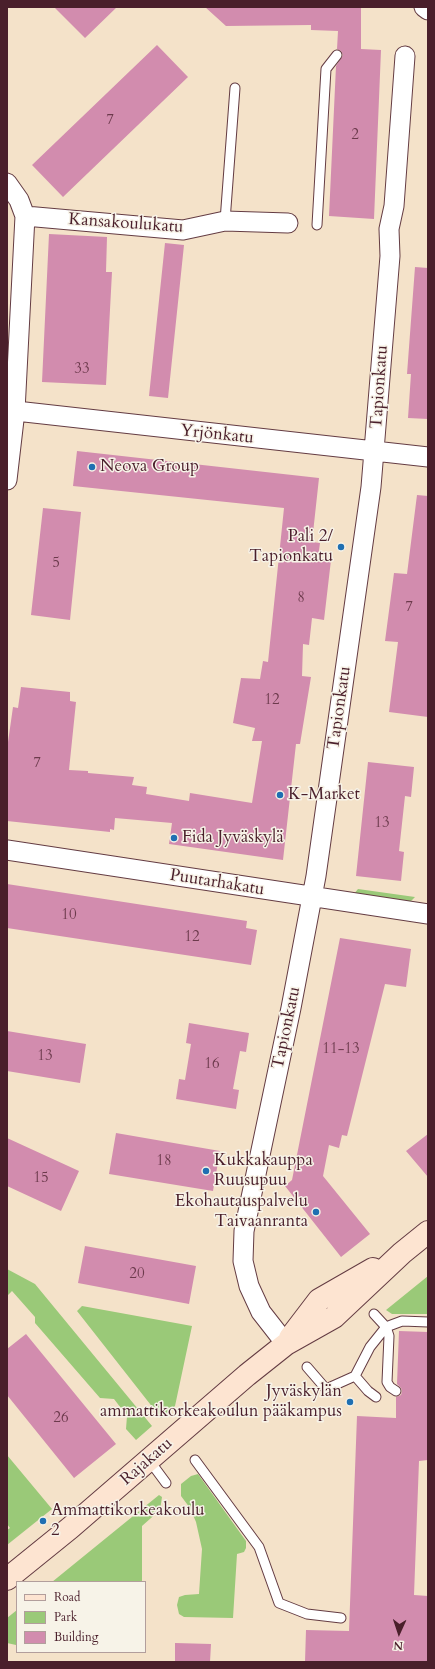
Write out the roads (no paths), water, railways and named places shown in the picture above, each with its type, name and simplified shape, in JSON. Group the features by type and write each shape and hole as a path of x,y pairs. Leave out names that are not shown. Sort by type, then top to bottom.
{"main road":[{"name":"Rajakatu","path":"7,1579 70,1528 241,1380 286,1344 319,1300 402,1253 428,1232"}],"street":[{"path":"424,7 428,10"},
{"name":"Tapionkatu","path":"286,1344 261,1312 249,1286 243,1261 244,1238 313,898 371,488 390,256 389,229 394,206 405,56"},
{"path":"7,183 19,200 25,216 7,480"},
{"name":"Kansakoulukatu","path":"25,216 183,230 225,221 288,223"},
{"name":"Yrjönkatu","path":"11,411 428,458"},
{"name":"Puutarhakatu","path":"7,850 313,898 428,914"}],"lane":[{"path":"317,225 326,69 337,55"},
{"path":"225,221 235,88"},
{"path":"374,1314 386,1327 389,1336 387,1382 390,1387 396,1391"},
{"path":"307,1367 326,1389 355,1376 370,1347 386,1327 402,1321 428,1322"},
{"path":"355,1376 368,1391 376,1397"},
{"path":"149,1460 166,1483"},
{"path":"195,1460 259,1548 279,1603 308,1614 341,1618"}],"place":[{"name":"Neova Group","path":"92,467"},
{"name":"Pali 2/ Tapionkatu","path":"341,547"},
{"name":"K-Market","path":"280,795"},
{"name":"Fida Jyväskylä","path":"174,838"},
{"name":"Kukkakauppa Ruusupuu","path":"206,1171"},
{"name":"Ekohautauspalvelu Taivaanranta","path":"316,1212"},
{"name":"Jyväskylän ammattikorkeakoulun pääkampus","path":"350,1402"},
{"name":"Ammattikorkeakoulu 2","path":"43,1521"}]}
